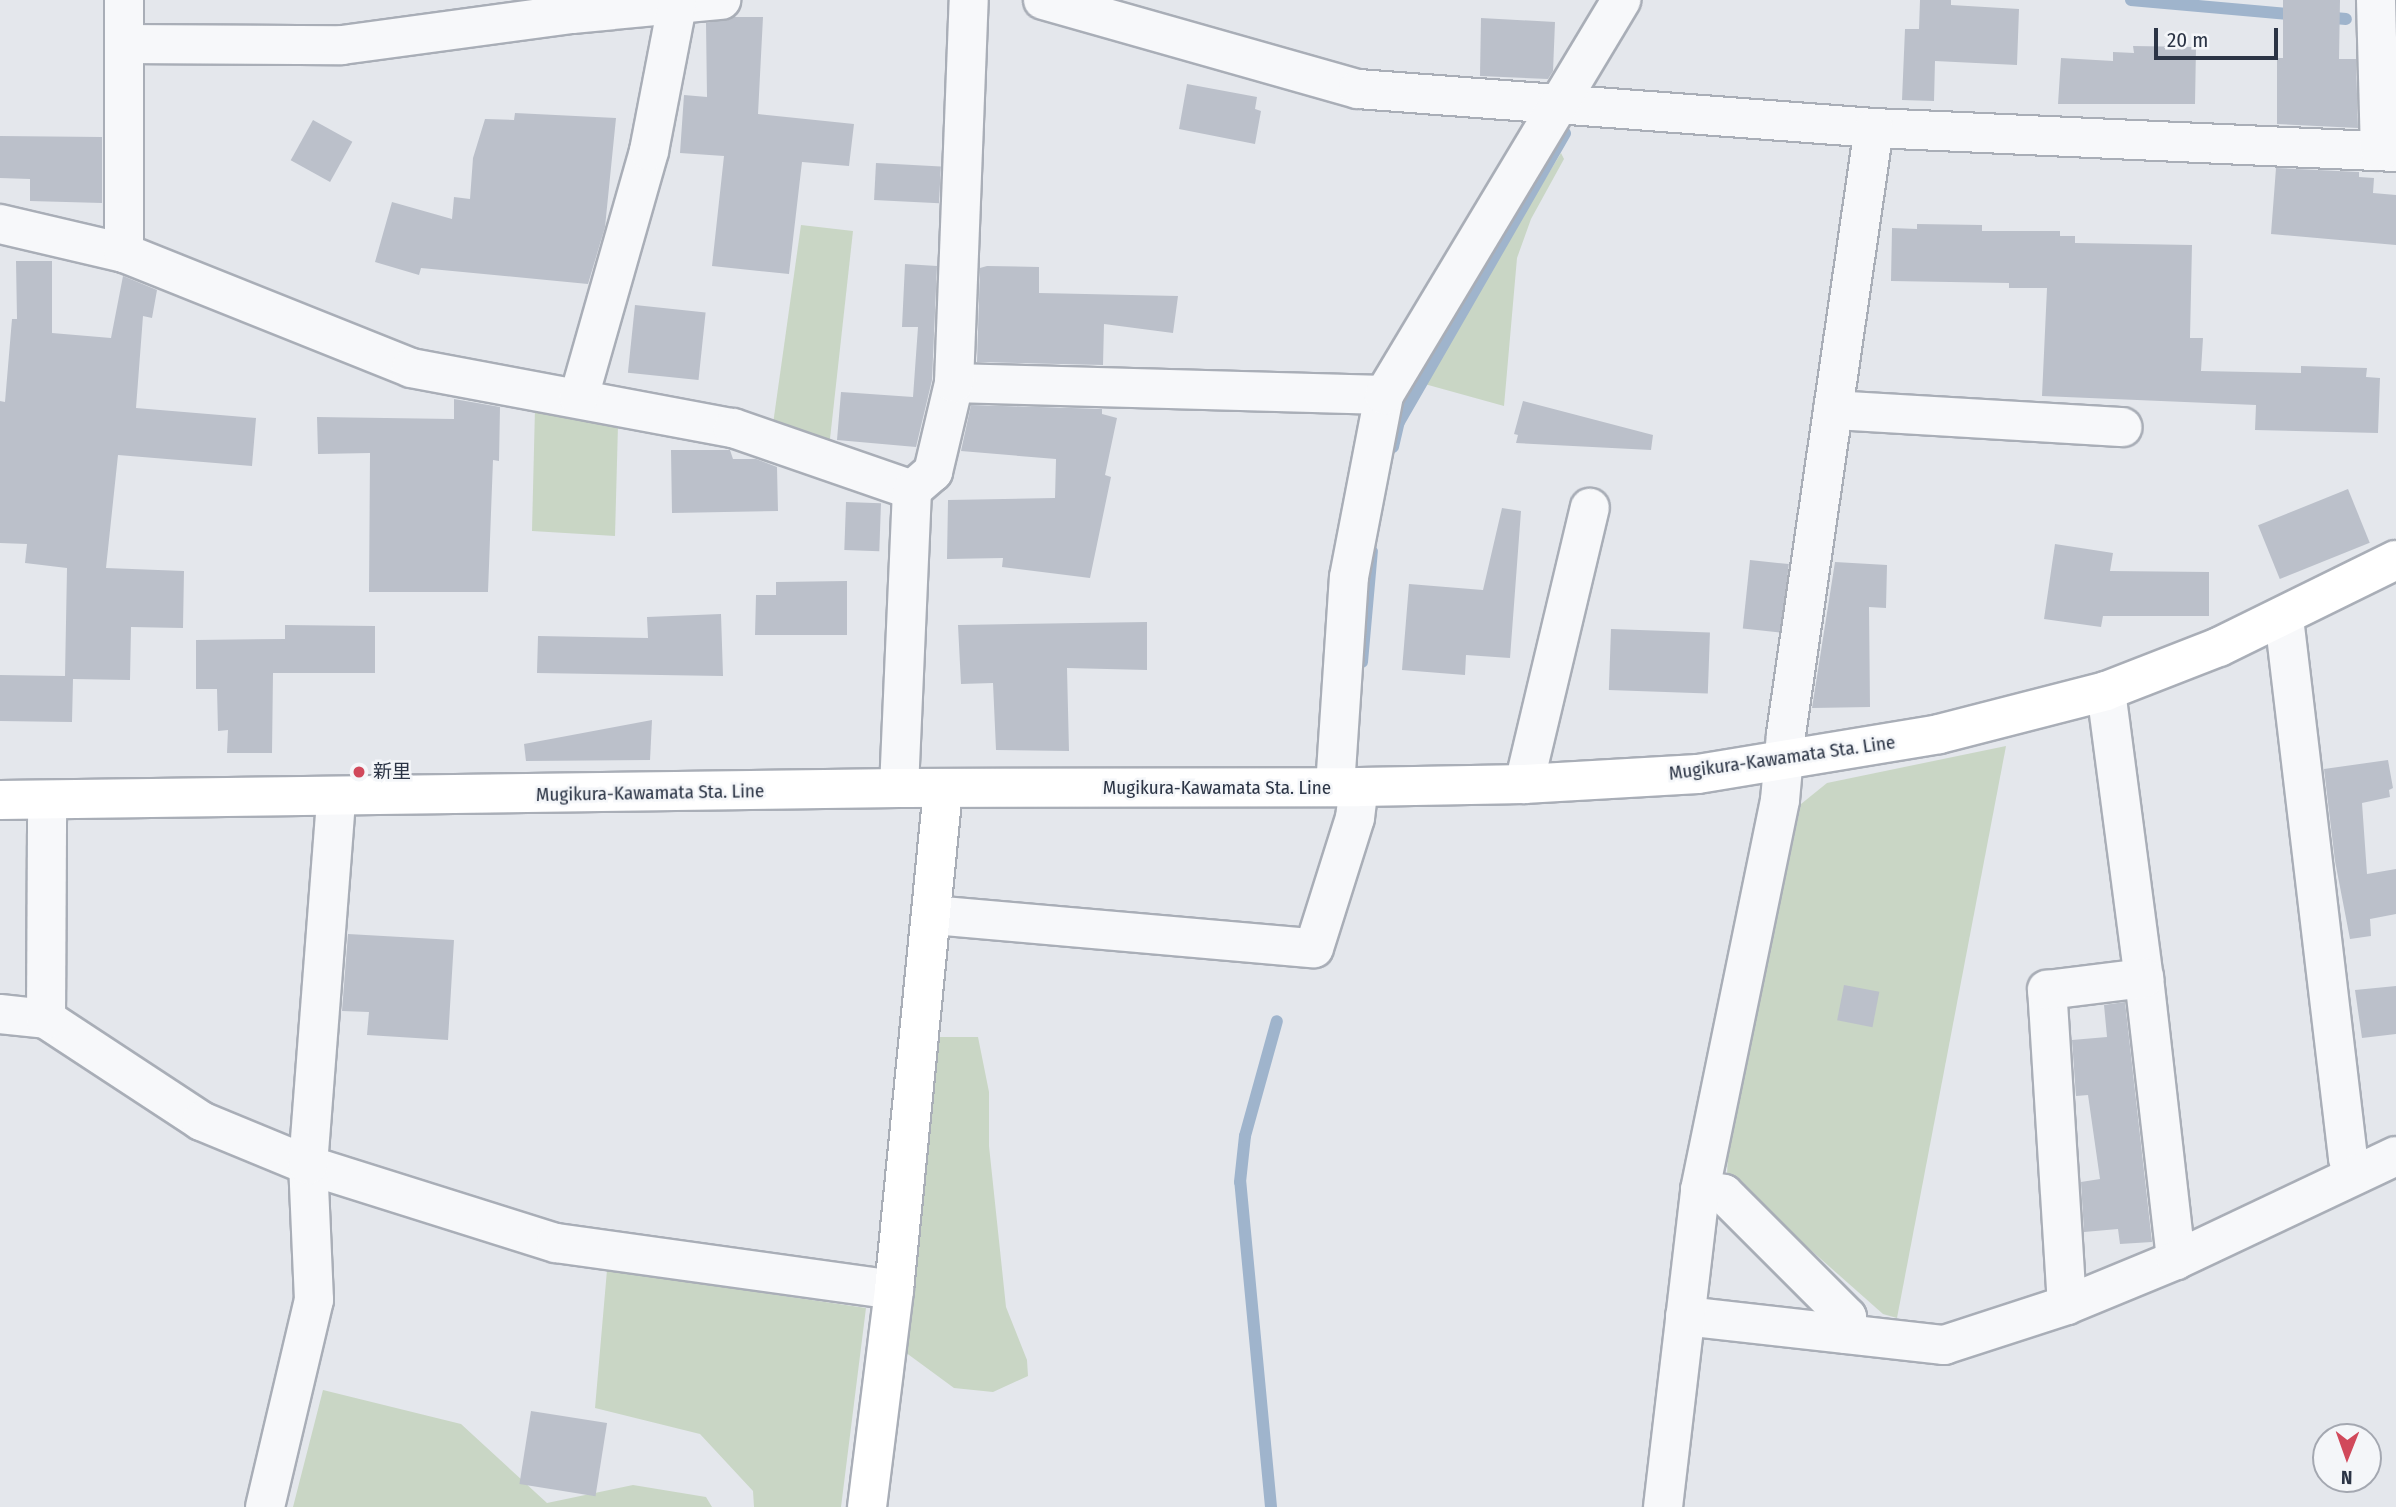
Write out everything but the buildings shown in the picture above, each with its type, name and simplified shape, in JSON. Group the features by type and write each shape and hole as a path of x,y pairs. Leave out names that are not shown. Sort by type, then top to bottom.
{"main road":[{"name":"Mugikura-Kawamata Sta. Line","path":"0,800 336,798 899,788 1347,787 1524,784 1698,774 1938,734 2106,691 2168,668 2284,618 2396,561"},
{"path":"867,1507 894,1290 933,915 943,789"}],"street":[{"path":"124,0 124,253"},
{"path":"124,44 342,45 572,7 677,6 722,0"},
{"path":"899,788 912,490 933,472 954,383 969,0"},
{"path":"1043,0 1358,89 1874,128 2388,151 2376,0"},
{"path":"933,915 1314,948 1355,818 1347,787 1349,577 1384,395 1621,0"},
{"path":"579,397 649,151 677,6"},
{"path":"1663,1507 1700,1189 1785,761 1786,734 1874,128"},
{"path":"0,224 124,253 411,368 579,397 733,428 912,490"},
{"path":"954,383 1384,395"},
{"path":"1833,410 2123,427"},
{"path":"1524,784 1590,508"},
{"path":"2284,618 2348,1158 2354,1175"},
{"path":"2106,691 2144,978 2176,1260"},
{"path":"265,1507 314,1300 308,1165 336,798"},
{"path":"46,1019 47,800"},
{"path":"2067,1305 2047,990 2144,978"},
{"path":"0,1014 46,1019 201,1121 308,1165 556,1243 894,1290"},
{"path":"1685,1317 1944,1345 2067,1305 2176,1260 2396,1156"},
{"path":"1700,1189 1724,1194 1847,1317 1846,1334"}],"green space":[{"path":"1561,153 1564,159 1531,219 1517,258 1504,406 1421,383"},
{"path":"801,225 853,231 829,448 773,424"},
{"path":"535,408 618,425 615,536 532,531"},
{"path":"2006,746 1897,1318 1883,1314 1727,1176 1728,1150 1801,804 1827,783"},
{"path":"937,1037 978,1037 989,1092 989,1146 1006,1307 1027,1360 1028,1376 993,1392 954,1388 905,1352"},
{"path":"607,1270 866,1308 841,1507 754,1507 753,1491 700,1434 595,1408"},
{"path":"323,1390 461,1424 547,1503 633,1485 706,1497 712,1507 293,1507"}],"waterway":[{"path":"2131,0 2298,15"},
{"path":"2323,17 2346,19"},
{"path":"1393,447 1399,422 1565,133"},
{"path":"1362,662 1372,551"},
{"path":"1271,1507 1240,1182 1245,1136 1277,1021"}],"place":[{"name":"新里","path":"359,772"}]}
